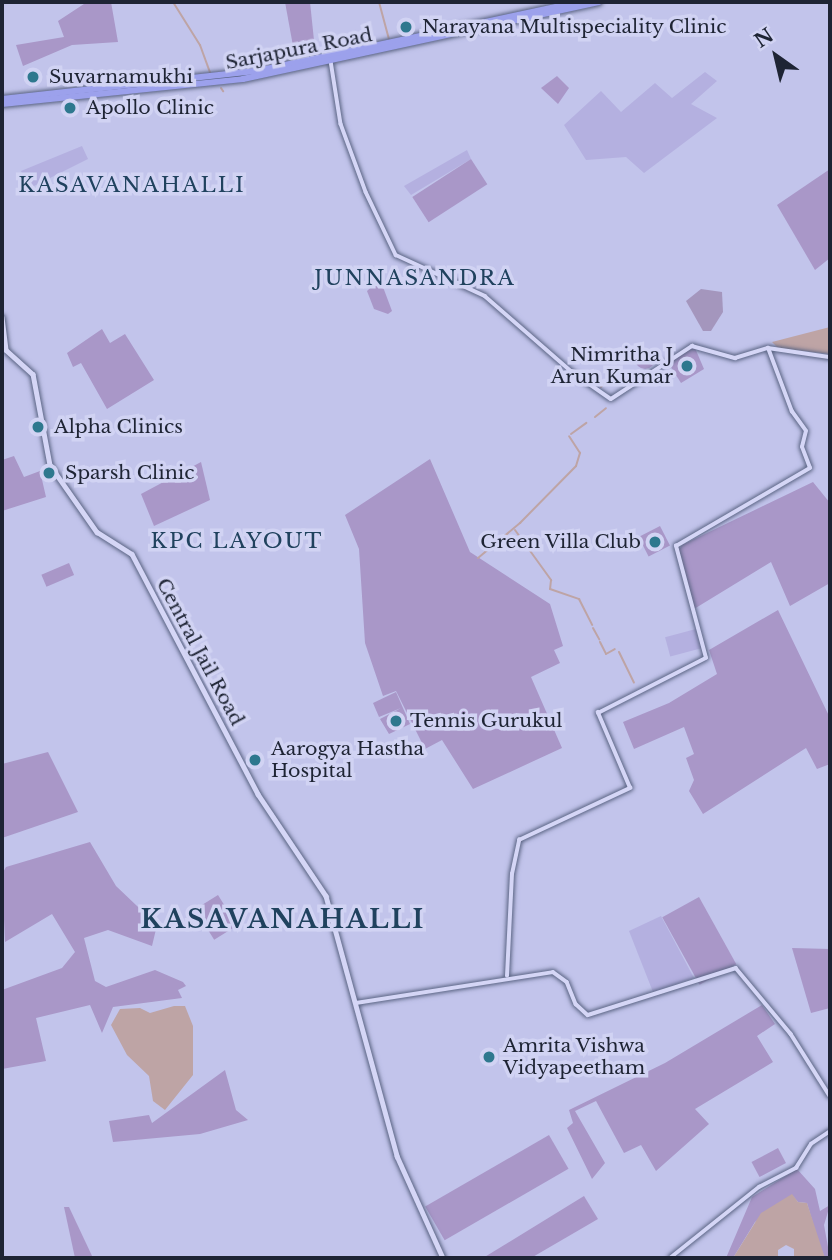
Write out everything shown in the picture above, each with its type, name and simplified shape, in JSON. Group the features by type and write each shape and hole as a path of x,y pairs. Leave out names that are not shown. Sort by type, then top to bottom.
{"main road":[{"name":"Sarjapura Road","path":"2,99 244,81 286,68 578,2"},
{"name":"Sarjapura Road","path":"2,104 331,61 599,2"},
{"name":"Central Jail Road","path":"2,317 6,350 33,374 50,465 97,533 132,554 258,794 326,896 397,1156 443,1258"}],"street":[{"path":"331,61 341,124 366,192 396,255 485,296 548,353 607,396 619,397 692,346 735,358 768,348 830,356"},
{"path":"508,976 512,874 519,840 630,788 598,713 706,658 676,546 810,468 802,447 806,431 792,412 768,348"},
{"path":"356,1003 508,976 560,975 576,1004 588,1015 736,968 758,991 830,1096"},
{"path":"670,1258 759,1187 796,1168 811,1144 830,1130"}],"shaded area":[{"path":"87,2 111,2 118,42 72,45 23,66 16,45 64,37 58,21"},
{"path":"285,2 310,2 315,50 295,57"},
{"path":"705,72 717,81 691,104 717,118 644,173 626,157 586,160 564,125 601,91 621,112 655,83 672,98"},
{"path":"557,76 569,88 558,104 541,88"},
{"path":"82,146 88,159 30,188 21,171"},
{"path":"467,150 471,159 411,195 404,186"},
{"path":"471,159 487,184 429,222 412,197"},
{"path":"830,169 830,258 815,270 777,205"},
{"path":"380,279 392,311 388,314 374,309 367,291"},
{"path":"701,289 722,292 723,312 711,331 703,331 686,301"},
{"path":"830,327 830,354 778,348 772,342"},
{"path":"102,329 110,343 125,334 154,380 107,409 81,363 73,367 67,353"},
{"name":"Nimritha J Arun Kumar","path":"690,348 695,348 704,369 681,383 669,364"},
{"path":"645,349 652,352 655,359 652,366 645,369 638,366 635,359 638,352"},
{"path":"14,456 24,477 40,471 46,497 2,511 2,460"},
{"path":"430,459 470,552 550,604 563,646 554,650 560,663 531,677 562,748 473,789 442,740 425,749 396,691 383,696 365,643 359,549 345,515"},
{"path":"201,462 210,500 154,526 141,494"},
{"path":"813,482 830,503 830,583 790,606 771,562 694,609 678,552 682,545"},
{"name":"Green Villa Club","path":"660,526 670,546 649,556 639,537"},
{"path":"69,563 74,575 46,587 41,575"},
{"path":"778,610 830,718 830,764 817,769 806,748 703,814 689,791 694,780 686,758 694,754 684,727 634,749 623,722 669,703 717,674 709,650"},
{"path":"696,629 701,648 670,657 665,637"},
{"path":"396,692 410,724 389,734 380,719 401,708 379,717 373,703"},
{"path":"48,752 78,812 2,838 2,764"},
{"path":"90,842 116,886 157,925 152,946 108,930 84,938 95,981 106,987 155,970 183,982 186,986 178,990 182,998 113,1007 102,1033 90,1005 36,1018 46,1061 2,1069 2,990 62,968 75,952 52,914 5,942 2,874 6,867"},
{"path":"218,895 237,926 214,940 195,909"},
{"path":"699,897 736,964 700,985 662,917"},
{"path":"661,916 694,978 653,992 629,931"},
{"path":"792,948 830,949 830,1008 811,1013"},
{"path":"762,1005 775,1024 757,1036 773,1062 695,1109 709,1124 656,1171 641,1145 624,1153 596,1101 575,1111 605,1163 592,1179 567,1128 573,1123 569,1110 665,1063"},
{"path":"174,1006 185,1006 193,1026 193,1075 165,1110 153,1101 149,1076 127,1055 111,1025 120,1009 140,1008 150,1013"},
{"path":"225,1070 236,1110 248,1120 200,1134 113,1142 109,1121 149,1115 152,1123"},
{"path":"549,1135 568,1169 445,1240 425,1206"},
{"path":"778,1148 786,1163 759,1177 752,1162"},
{"path":"797,1169 815,1189 820,1211 830,1205 824,1225 830,1258 825,1258 819,1244 807,1203 798,1202 792,1195 755,1222 733,1258 726,1258 752,1197"},
{"path":"792,1194 798,1202 807,1203 825,1258 794,1258 794,1249 786,1245 778,1250 778,1258 733,1258 761,1213"},
{"path":"584,1196 598,1219 531,1258 483,1258"},
{"path":"64,1207 69,1207 93,1258 75,1258"}],"waterway":[{"path":"173,2 200,45 210,73"},
{"path":"379,2 389,39"},
{"path":"601,387 616,368"},
{"path":"595,417 606,408"},
{"path":"571,434 586,423"},
{"path":"478,558 520,523 576,466 580,453 569,436"},
{"path":"515,530 551,580 550,589 579,599 592,625"},
{"path":"593,628 599,639"},
{"path":"600,642 606,654 615,649"},
{"path":"619,652 634,683"}],"place":[{"name":"Narayana Multispeciality Clinic","path":"406,27"},
{"name":"Suvarnamukhi","path":"33,77"},
{"name":"Apollo Clinic","path":"70,108"},
{"name":"Nimritha J Arun Kumar","path":"687,366"},
{"name":"Alpha Clinics","path":"38,427"},
{"name":"Sparsh Clinic","path":"49,473"},
{"name":"Green Villa Club","path":"655,542"},
{"name":"Tennis Gurukul","path":"396,721"},
{"name":"Aarogya Hastha Hospital","path":"255,760"},
{"name":"Amrita Vishwa Vidyapeetham","path":"489,1057"}],"district":[{"name":"KASAVANAHALLI","path":"132,185"},
{"name":"JUNNASANDRA","path":"415,278"},
{"name":"KPC LAYOUT","path":"237,541"},
{"name":"KASAVANAHALLI","path":"283,920"}]}
